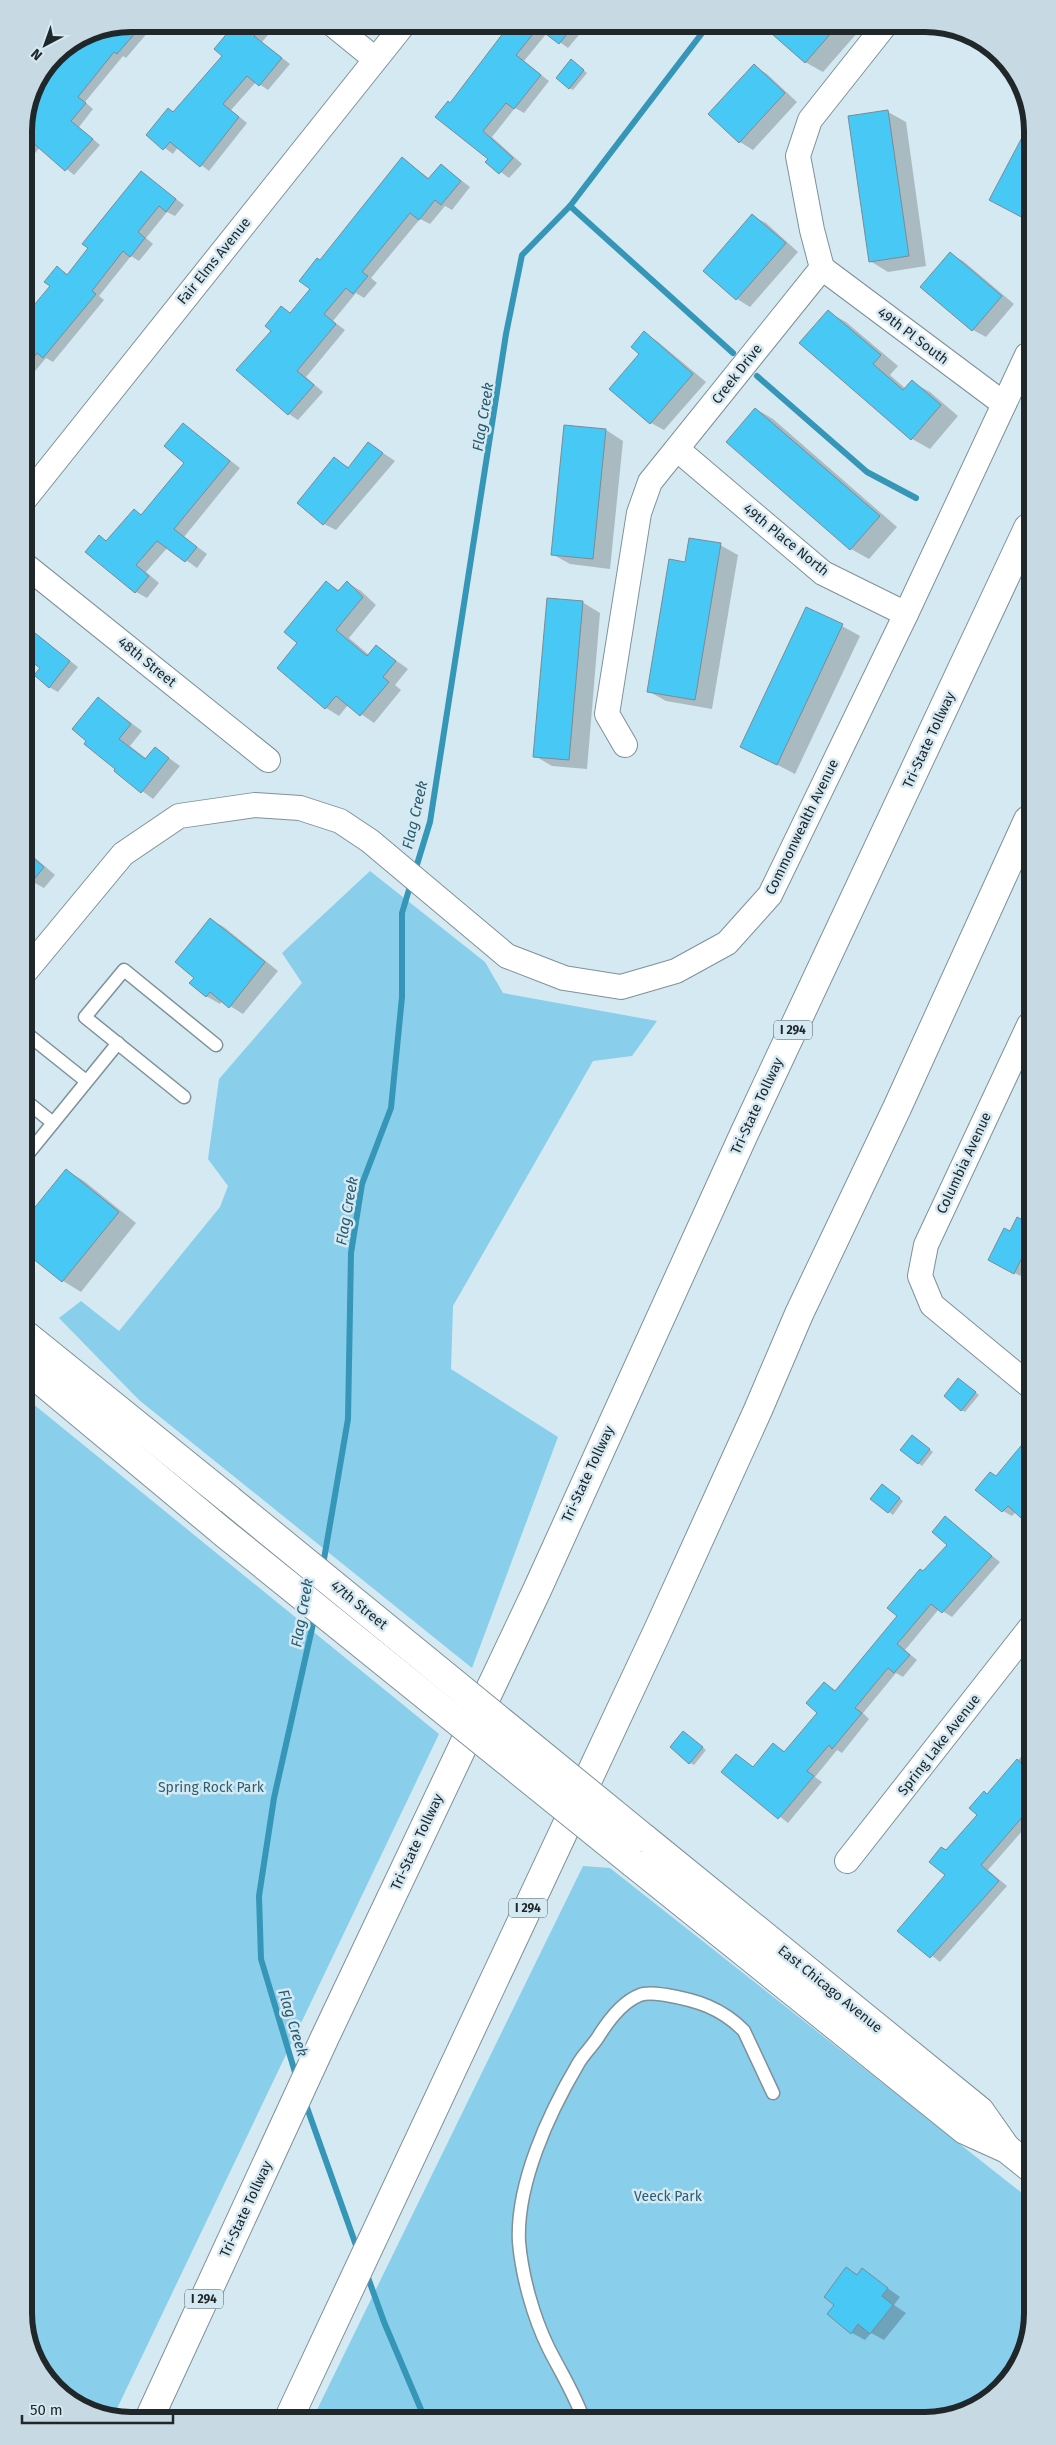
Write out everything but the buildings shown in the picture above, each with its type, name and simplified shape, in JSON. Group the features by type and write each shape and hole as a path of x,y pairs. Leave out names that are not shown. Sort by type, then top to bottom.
{"main road":[{"name":"Tri-State Tollway","path":"152,2412 326,2035 537,1590 744,1134 1024,537"},
{"name":"I 294","path":"292,2412 658,1630 758,1410 799,1314 897,1108 1024,829"},
{"name":"47th Street","path":"32,1340 644,1838"},
{"name":"47th Street","path":"32,1374 224,1533 632,1863"},
{"name":"East Chicago Avenue","path":"644,1838 980,2111 1007,2149"},
{"name":"East Chicago Avenue","path":"632,1863 965,2130 1007,2149 1024,2163"}],"street":[{"path":"343,33 375,59"},
{"name":"Fair Elms Avenue","path":"33,489 397,33"},
{"path":"822,268 812,230 798,156 810,120 879,33"},
{"name":"49th Pl South","path":"822,268 1004,404"},
{"name":"Creek Drive","path":"625,745 607,714 639,514 650,482 678,450 822,268"},
{"name":"Commonwealth Avenue","path":"33,963 123,854 179,816 255,805 300,808 340,821 370,841 507,956 564,978 621,987 676,971 727,943 770,895 906,614 1024,361"},
{"name":"49th Place North","path":"678,450 823,573 906,614"},
{"name":"48th Street","path":"33,571 268,760"},
{"name":"Columbia Avenue","path":"1024,1036 926,1245 920,1276 932,1305 1024,1381"},
{"name":"Spring Lake Avenue","path":"847,1861 1024,1636"}],"lane":[{"path":"184,1097 86,1017 124,970 216,1045"},
{"path":"33,1038 86,1081"},
{"path":"33,1149 118,1043"},
{"path":"33,1106 53,1122"},
{"path":"580,2412 535,2318 528,2294 519,2242 520,2214 531,2168 555,2106 578,2064 602,2030 629,2001 641,1994 656,1994 701,2002 737,2024 744,2031 773,2093"}],"green space":[{"path":"370,871 485,962 503,993 657,1021 632,1056 593,1061 453,1306 451,1369 558,1437 472,1668 139,1400 59,1318 81,1301 119,1331 220,1207 228,1186 208,1159 219,1079 302,983 282,953"},
{"name":"Spring Rock Park","path":"32,1403 439,1734 116,2411 94,2405 82,2399 71,2392 53,2374 46,2363 34,2333 32,2313"},
{"name":"Veeck Park","path":"583,1866 610,1868 1024,2195 1024,2313 1022,2333 1018,2345 1003,2374 985,2392 962,2405 950,2409 937,2412 316,2412"}],"waterway":[{"name":"Flag Creek","path":"415,871 430,822 506,334 522,255 570,206 702,33"},
{"path":"570,206 733,353"},
{"path":"757,376 867,472 916,498"},
{"name":"Flag Creek","path":"323,1565 348,1419 351,1253 362,1184 391,1108 402,997 402,913 411,883"},
{"name":"Flag Creek","path":"297,2079 261,1959 259,1896 274,1798 315,1615"},
{"name":"Flag Creek","path":"305,2102 358,2251"},
{"name":"Flag Creek","path":"366,2272 384,2322 422,2412"}]}
